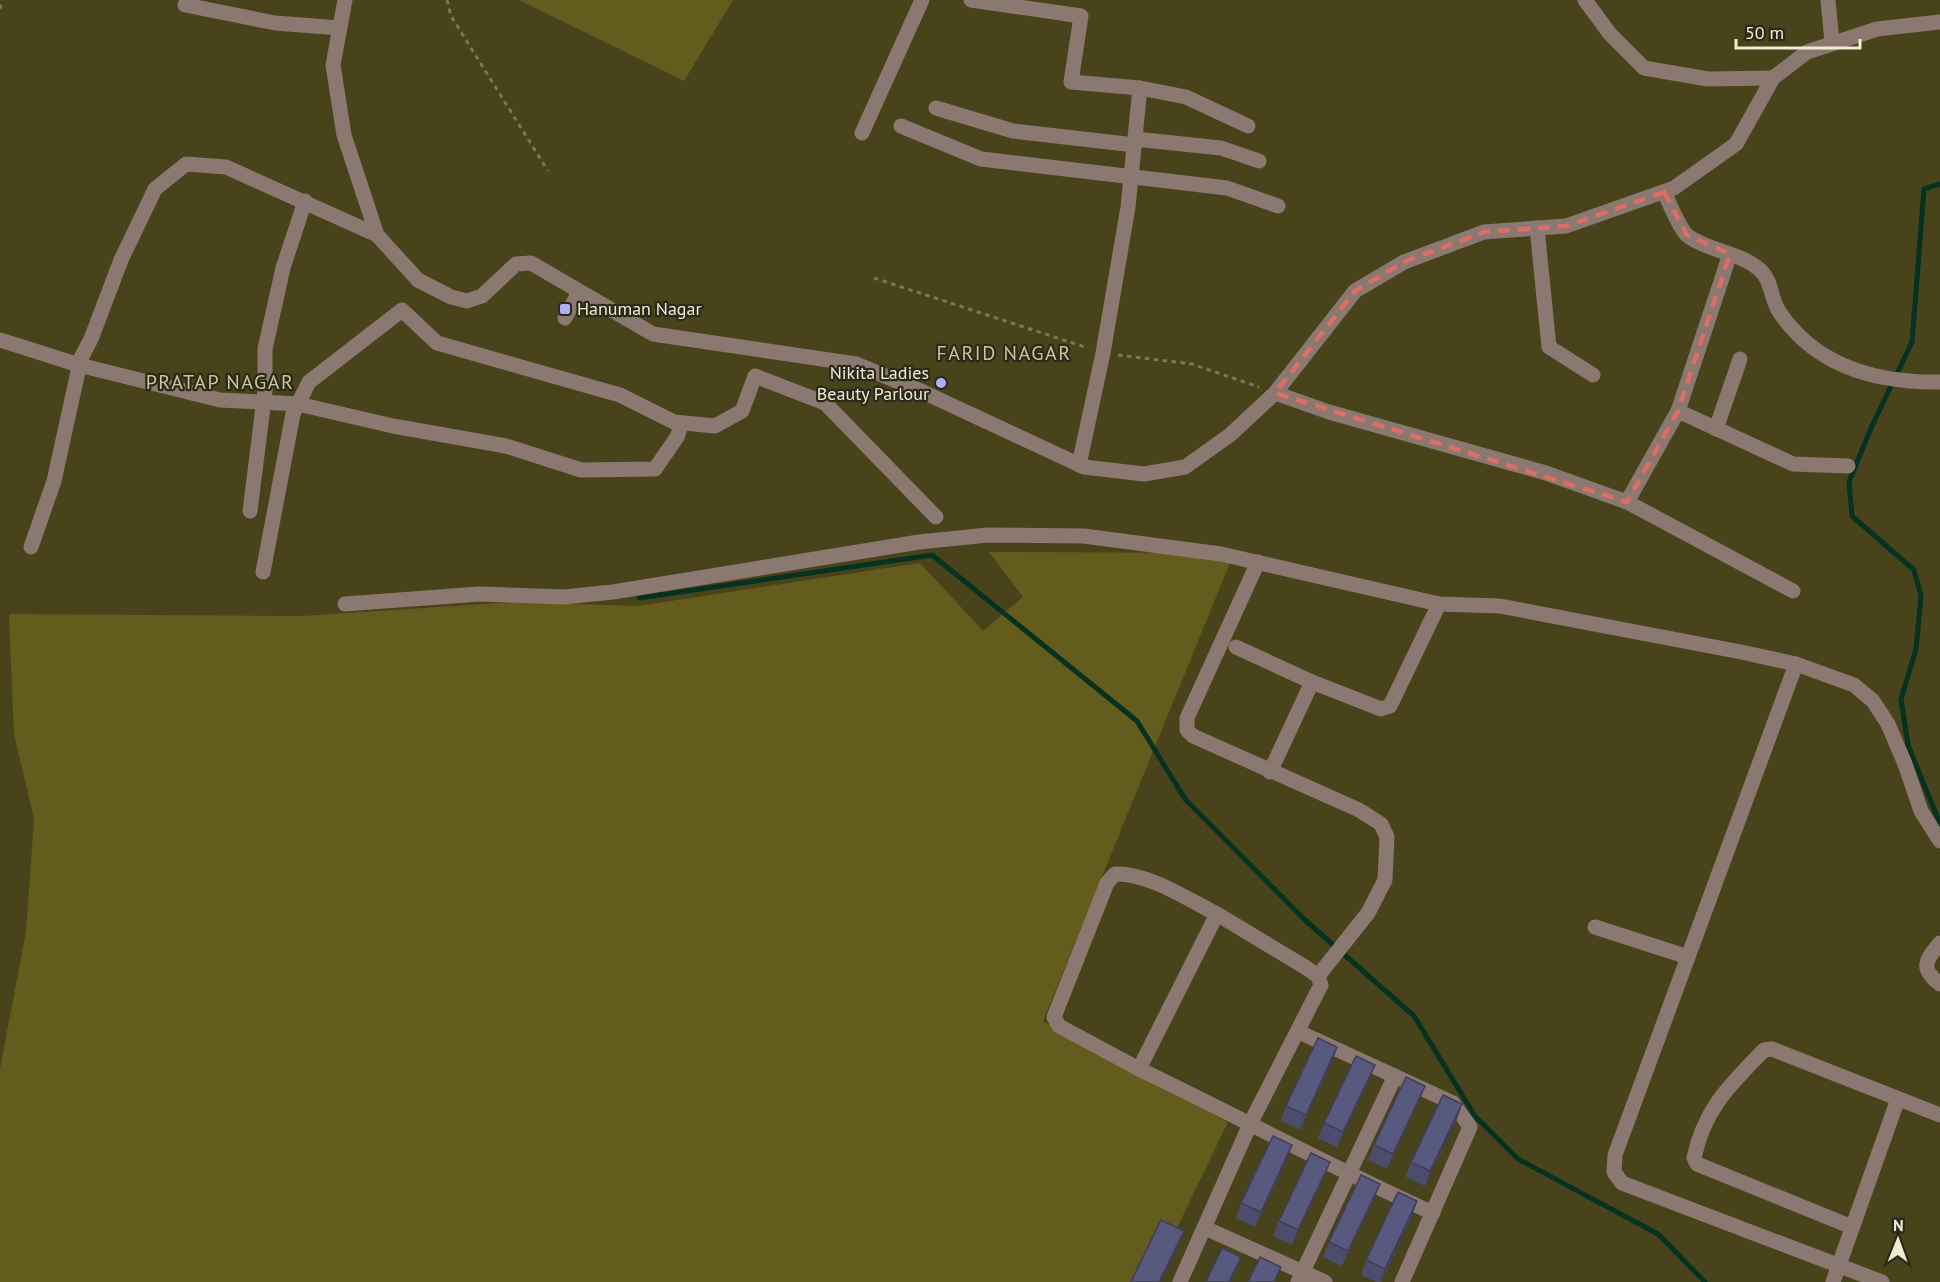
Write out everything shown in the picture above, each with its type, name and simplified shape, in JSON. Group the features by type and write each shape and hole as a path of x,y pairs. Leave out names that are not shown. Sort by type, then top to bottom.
{"street":[{"path":"345,0 333,65 344,135 377,235"},
{"path":"862,133 922,0"},
{"path":"970,0 999,1 1081,16 1071,82 1140,88 1186,97 1248,126"},
{"path":"1585,0 1610,34 1644,69 1708,80 1773,78"},
{"path":"1828,0 1832,42"},
{"path":"185,5 275,23 340,28"},
{"path":"31,547 54,481 79,365 121,260 155,189 186,164 226,167 377,235 418,280 451,297 467,301 482,296 516,264 531,262 653,334 856,364 921,391 1079,465 1115,473 1143,474 1185,467 1230,435 1275,393 1355,291 1404,262 1484,232 1566,226 1664,192 1736,144 1773,78 1806,52 1876,29 1940,22"},
{"path":"1079,465 1103,354 1132,175 1140,88"},
{"path":"936,108 1013,131 1221,148 1259,160"},
{"path":"901,126 981,159 1227,188 1278,206"},
{"path":"1664,192 1687,235 1758,268 1771,284 1779,311 1804,341 1851,370 1889,380 1940,382"},
{"path":"250,512 264,400 264,349 283,268 305,201"},
{"path":"1538,228 1549,347 1593,375"},
{"path":"1627,502 1678,411 1730,254"},
{"path":"565,318 579,292"},
{"path":"264,572 293,414 309,382 402,310 437,343 620,395 675,422 715,426 742,411 755,376 794,390 825,403 936,517"},
{"path":"0,340 79,365 220,400 264,400 298,404 393,426 506,446 580,470 655,469 677,437 682,423"},
{"path":"1716,429 1740,359"},
{"path":"1275,393 1329,412 1546,473 1627,502 1793,591"},
{"path":"1678,411 1793,464 1848,466"},
{"path":"345,604 479,594 564,597 613,592 919,542 988,535 1084,536 1221,554 1439,604 1500,606 1796,664 1854,685 1873,701 1888,724 1921,811 1940,841"},
{"path":"1180,1282 1251,1122 1321,985 1322,971 1359,927 1385,880 1387,837 1381,824 1359,810 1270,772 1193,736 1186,730 1187,718 1257,562"},
{"path":"1236,647 1312,682 1381,709 1390,706 1439,604"},
{"path":"1796,664 1615,1155 1614,1172 1622,1183 1882,1282"},
{"path":"1270,772 1312,682"},
{"path":"1322,971 1217,914 1153,883 1127,874 1115,874 1107,883 1054,1017 1059,1026 1139,1069 1251,1122 1348,1175 1433,1213"},
{"path":"1139,1069 1217,914"},
{"path":"1595,927 1688,957"},
{"path":"1940,943 1927,959 1926,965 1930,976 1940,984"},
{"path":"1299,1032 1453,1103 1470,1126 1402,1282"},
{"path":"1852,1227 1697,1164 1694,1158 1696,1148 1710,1109 1764,1050 1772,1049 1940,1115"},
{"path":"1300,1277 1395,1076"},
{"path":"1833,1282 1898,1099"},
{"path":"1205,1228 1300,1277 1325,1282"}],"path":[{"path":"0,9 2,0"},
{"path":"447,0 451,16 548,171"},
{"path":"874,278 1103,354 1192,364 1275,393"}],"highlighted area":[{"path":"1664,192 1687,235 1730,254 1678,411 1627,502 1275,393 1355,291 1404,262 1484,232 1566,226"}],"shaded area":[{"path":"519,0 733,0 684,81"},
{"path":"989,552 1234,553 1043,1021 1228,1122 1151,1282 0,1282 0,1069 26,931 34,819 14,734 9,614 303,616 513,602 638,606 920,563 983,631 1023,597"}],"building":[{"path":"1318,1038 1337,1047 1306,1115 1286,1106"},
{"path":"1356,1056 1375,1065 1343,1132 1324,1123"},
{"path":"1406,1077 1425,1086 1393,1154 1374,1145"},
{"path":"1443,1095 1462,1104 1430,1171 1411,1162"},
{"path":"1273,1136 1292,1145 1261,1212 1241,1203"},
{"path":"1311,1153 1330,1162 1298,1230 1279,1221"},
{"path":"1361,1175 1380,1184 1348,1251 1329,1242"},
{"path":"1398,1192 1417,1201 1385,1269 1366,1260"},
{"path":"1161,1220 1184,1231 1159,1282 1131,1282"},
{"path":"1222,1248 1241,1257 1229,1282 1206,1282"},
{"path":"1260,1257 1281,1267 1274,1282 1248,1282"}],"waterway":[{"path":"1940,184 1924,189 1912,342 1871,428 1849,482 1852,516 1914,570 1921,596 1916,649 1901,699 1908,745 1940,824"},
{"path":"639,598 932,555 1137,721 1185,799 1305,920 1414,1016 1475,1116 1518,1159 1658,1234 1705,1282"}],"place":[{"name":"Hanuman Nagar","path":"565,309"},
{"name":"Nikita Ladies Beauty Parlour","path":"941,383"}],"district":[{"name":"FARID NAGAR","path":"1004,353"},
{"name":"PRATAP NAGAR","path":"220,382"}]}
